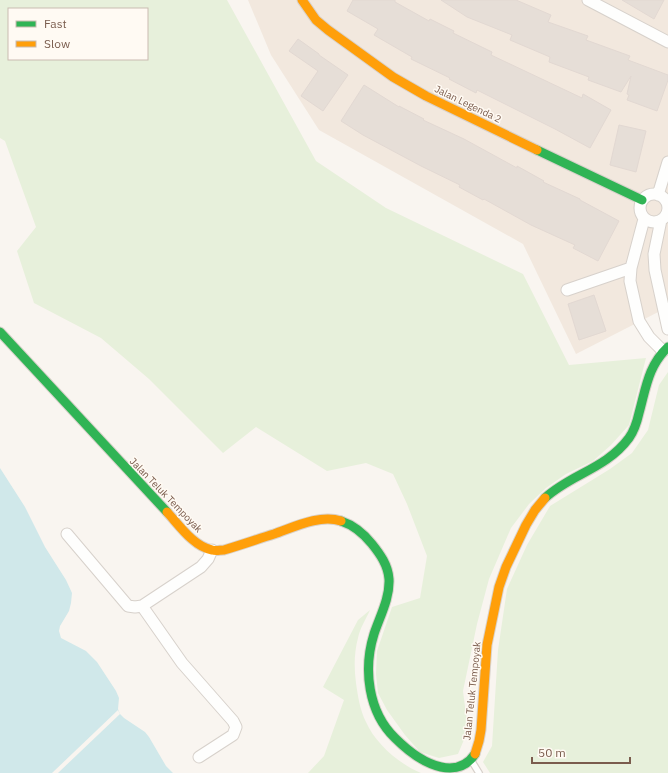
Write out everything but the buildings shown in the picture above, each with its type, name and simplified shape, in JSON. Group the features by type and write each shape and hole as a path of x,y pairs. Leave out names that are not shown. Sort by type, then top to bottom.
{"street":[{"name":"Jalan Legenda 2","path":"302,0 316,20 328,30 400,80 426,96 642,200"},
{"path":"588,0 668,42"},
{"path":"658,195 668,162"},
{"path":"644,219 652,222 661,220 666,216 668,210 667,203 664,198 652,194 642,200 640,206 644,219 631,268 630,281 639,322 649,337 665,349"},
{"path":"661,220 654,254 654,270 668,329"},
{"path":"567,290 631,268"},
{"name":"Jalan Teluk Tempoyak","path":"0,332 192,539 202,546 212,550"},
{"name":"Jalan Teluk Tempoyak","path":"471,760 476,751 479,740 482,721 487,647 500,584 530,517 539,503 551,493 601,465 618,451 630,438 641,406 648,377 655,362 665,349"},
{"path":"67,534 128,606 134,607 142,606 201,568 208,559 212,550 224,550 314,521 326,519 335,519 352,527 367,539 382,556 388,568 388,591 369,654 368,673 370,690 375,709 382,723 394,738 406,748 423,760 435,766 446,769 455,768 464,766 471,760"},
{"path":"142,606 182,663 236,727 233,735 200,757"}],"lane":[{"path":"471,760 479,773"}],"shaded area":[{"path":"248,0 668,0 668,307 576,354 523,244 319,130 271,55"}],"green space":[{"path":"0,0 227,0 316,161 386,208 523,274 569,365 646,358 629,425 611,445 593,461 566,474 546,488 529,504 511,528 489,579 477,624 463,691 468,730 458,754 439,758 420,752 405,735 387,710 378,693 376,674 377,651 392,607 420,598 427,556 407,504 393,474 366,463 327,471 256,427 223,453 149,379 101,338 34,303 17,251 36,227 5,141 0,138"},
{"path":"668,372 668,773 490,773 483,762 492,746 498,650 507,589 527,545 550,506 610,469 632,453 648,430 659,385"},
{"path":"370,610 359,634 355,655 356,683 362,713 375,738 396,758 421,773 308,773 324,756 344,700 323,687 358,620"}],"water":[{"path":"0,468 25,507 45,547 66,580 72,593 69,611 60,626 59,631 61,638 86,651 97,662 116,691 119,698 118,709 120,714 145,732 166,766 173,773 0,773"}],"pier":[{"path":"118,710 120,714 58,773 52,773"}],"traffic: fast":[{"path":"537,150 642,200"},
{"path":"0,332 167,512"},
{"path":"545,498 566,483 610,457 629,438 636,423 652,370 661,354 668,347"},
{"path":"341,521 354,527 369,540 383,560 389,579 388,593 374,634 369,661 370,689 379,716 386,728 395,738 416,756 428,763 451,768 468,762 475,754"}],"traffic: slow":[{"path":"302,0 316,20 393,77 426,96 537,150"},
{"path":"475,754 481,730 487,645 499,587 506,567 526,525 535,510 545,498"},
{"path":"167,512 193,540 199,545 212,550 224,550 307,522 324,519 341,521"}]}
